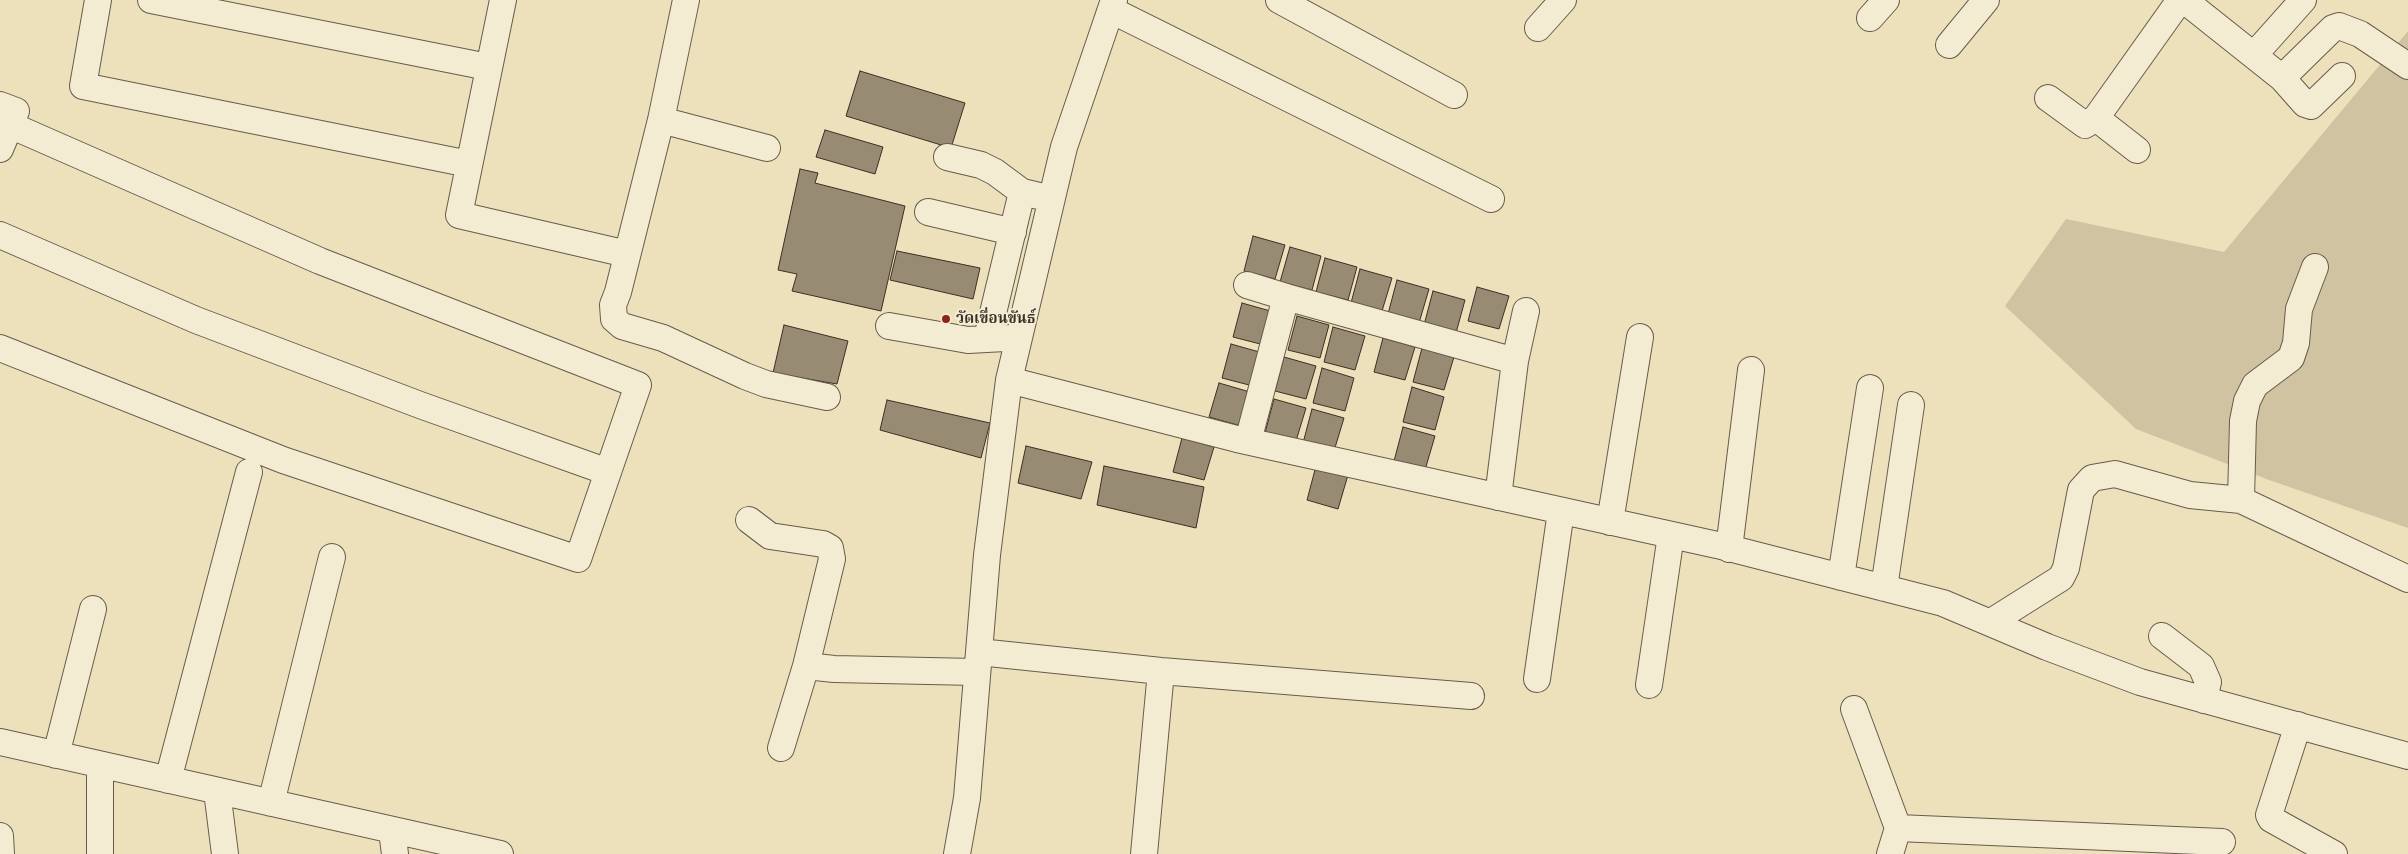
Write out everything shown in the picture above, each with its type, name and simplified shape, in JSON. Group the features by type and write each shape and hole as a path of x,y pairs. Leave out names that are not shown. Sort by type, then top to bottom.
{"street":[{"path":"98,0 83,86 469,164"},
{"path":"151,0 488,66"},
{"path":"503,0 459,215 627,254"},
{"path":"686,0 661,120 613,305 614,319 622,326 663,338 766,384 828,397"},
{"path":"1279,0 1454,95"},
{"path":"1538,28 1563,0"},
{"path":"1949,44 1986,0"},
{"path":"2048,98 2085,125 2096,118 2180,0"},
{"path":"2184,0 2282,78 2305,104 2311,106 2342,76"},
{"path":"2254,54 2303,0"},
{"path":"957,854 967,798 987,555 1009,380 1064,147 1113,5 1491,199"},
{"path":"2282,78 2333,28 2339,26 2360,34 2408,66"},
{"path":"2096,118 2137,150"},
{"path":"661,120 767,148"},
{"path":"0,348 283,460 578,559 638,385 320,261 3,126"},
{"path":"947,158 982,165 1022,192 1052,198"},
{"path":"987,338 1022,192"},
{"path":"928,212 1012,232"},
{"path":"0,235 196,320 420,405 608,472"},
{"path":"2241,500 2243,421 2247,401 2255,385 2290,358 2296,343 2299,309 2315,267"},
{"path":"1247,285 1515,361"},
{"path":"1248,441 1286,297"},
{"path":"1498,497 1515,361 1526,311"},
{"path":"889,326 968,340 987,338 1018,340"},
{"path":"1610,522 1640,337"},
{"path":"1729,548 1752,370"},
{"path":"1009,380 1248,441 1729,548 1943,602 2047,646 2140,682 2408,756"},
{"path":"1841,577 1870,388"},
{"path":"1884,588 1911,405"},
{"path":"168,780 249,472"},
{"path":"1991,622 2060,578 2066,568 2081,490 2092,478 2115,474 2190,494 2241,500 2408,579"},
{"path":"1537,679 1561,511"},
{"path":"749,520 770,536 823,544 830,548 832,559 806,666 781,748"},
{"path":"1649,685 1671,535"},
{"path":"271,803 332,557"},
{"path":"56,755 93,609"},
{"path":"2162,636 2201,666 2208,682 2204,700"},
{"path":"806,666 834,669 978,662 1161,671 1471,696"},
{"path":"1144,854 1161,671"},
{"path":"1854,709 1898,828 1890,854"},
{"path":"2298,725 2268,815 2271,819 2334,854"},
{"path":"0,742 271,803 393,842 500,854"},
{"path":"100,765 100,854"},
{"path":"217,790 225,854"},
{"path":"1898,828 2222,842"},
{"path":"0,836 1,854"}],"shaded area":[{"path":"2408,31 2408,528 2269,480 2136,429 2005,306 2066,219 2224,252"}],"building":[{"path":"860,71 965,103 951,148 846,116"},
{"path":"825,130 883,147 875,174 816,157"},
{"path":"800,169 818,173 815,183 905,206 881,311 792,291 797,274 778,270"},
{"path":"1253,236 1285,245 1275,279 1244,271"},
{"path":"1290,247 1321,256 1312,290 1280,282"},
{"path":"897,251 980,268 973,299 890,280"},
{"path":"1325,258 1357,267 1348,300 1316,292"},
{"path":"1360,269 1392,278 1382,311 1351,303"},
{"path":"1397,280 1429,289 1419,323 1388,314"},
{"path":"1477,287 1509,296 1499,329 1468,321"},
{"path":"1433,291 1465,300 1456,333 1424,325"},
{"path":"1242,303 1274,312 1264,345 1233,337"},
{"path":"1297,316 1329,325 1320,358 1288,350"},
{"path":"784,325 848,341 837,384 773,373"},
{"path":"1333,327 1365,336 1355,370 1324,362"},
{"path":"1383,338 1415,347 1405,380 1374,372"},
{"path":"1231,344 1263,353 1253,386 1222,378"},
{"path":"1422,348 1454,357 1444,390 1413,382"},
{"path":"1284,357 1316,366 1306,399 1275,391"},
{"path":"1322,368 1354,378 1345,411 1313,403"},
{"path":"1219,383 1250,392 1241,426 1209,417"},
{"path":"1412,387 1444,397 1435,430 1403,422"},
{"path":"1274,399 1306,408 1296,441 1265,433"},
{"path":"887,400 990,423 981,458 880,430"},
{"path":"1312,409 1344,418 1334,451 1303,443"},
{"path":"1403,427 1435,436 1425,470 1394,461"},
{"path":"1182,438 1214,447 1204,480 1173,472"},
{"path":"1026,446 1092,462 1081,499 1018,483"},
{"path":"1104,466 1204,487 1196,528 1097,505"},
{"path":"1316,466 1348,475 1338,509 1307,500"}],"place":[{"name":"วัดเขื่อนขันธ์","path":"946,319"}]}
